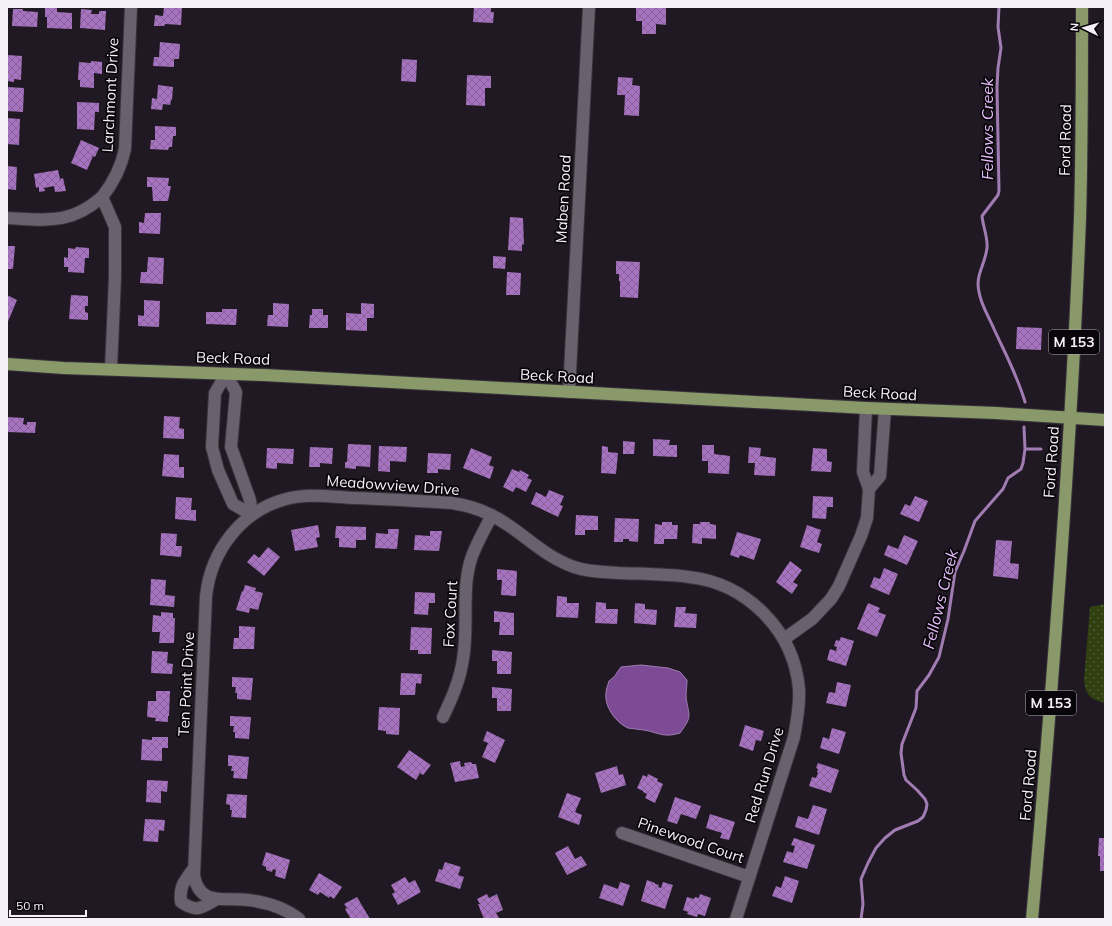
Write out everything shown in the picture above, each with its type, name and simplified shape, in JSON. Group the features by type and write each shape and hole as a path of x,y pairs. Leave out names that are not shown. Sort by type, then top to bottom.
{"main road":[{"name":"Ford Road","path":"1032,919 1057,634 1070,418 1080,216 1082,7"},
{"name":"Beck Road","path":"7,364 264,375 1105,420"}],"street":[{"name":"Larchmont Drive","path":"7,218 45,220 73,216 84,211 102,197 117,177 125,149 131,7"},
{"name":"Maben Road","path":"570,392 589,7"},
{"path":"102,197 115,227 115,277 111,369"},
{"path":"226,374 236,392 231,447 250,500 252,516"},
{"path":"226,374 215,393 212,447 218,470 233,504 252,516"},
{"path":"784,639 823,610 839,586 861,536 867,518 869,490 863,472 866,408"},
{"path":"869,490 880,476 885,409"},
{"path":"212,447 231,447"},
{"name":"Meadowview Drive","path":"252,516 272,504 285,499 314,496 452,503 475,508 492,515 509,525 548,555 575,567 608,572 690,577 708,580 726,586 742,595 759,608 784,639"},
{"name":"Fox Court","path":"443,717 456,688 463,659 467,584 471,560 476,546 492,515"},
{"name":"Ten Point Drive","path":"215,900 202,892 197,886 194,868 207,586 212,568 220,550 230,535 252,516"},
{"name":"Red Run Drive","path":"736,919 794,737 798,718 799,699 797,676 792,657 784,639"},
{"name":"Pinewood Court","path":"622,833 749,877"},
{"path":"194,868 183,884 180,892 181,902 190,908 202,908 215,900 247,900 262,902 281,908 300,919"}],"green space":[{"path":"1105,604 1105,703 1090,696 1086,690 1084,680 1090,607"}],"shaded area":[{"path":"641,665 668,668 680,672 687,680 686,696 689,718 680,733 665,735 628,728 617,720 608,708 606,690 609,681 621,667"}],"building":[{"path":"45,7 57,7 57,12 72,13 72,29 47,28"},
{"path":"164,7 182,7 181,25 165,24 164,26 154,26 155,15 163,16"},
{"path":"474,7 491,7 491,12 494,12 493,23 473,22"},
{"path":"636,7 666,7 666,25 656,24 656,34 642,34 642,21 636,21"},
{"path":"13,9 38,12 37,27 12,26"},
{"path":"81,9 92,10 91,14 99,14 99,11 106,11 105,30 80,28"},
{"path":"160,42 180,44 179,59 174,59 174,67 153,66 154,57 159,57"},
{"path":"7,55 22,56 21,80 14,79 14,82 7,81"},
{"path":"402,59 417,60 416,82 401,81"},
{"path":"91,61 102,62 102,74 94,73 94,88 80,87 80,80 78,80 79,62 91,63"},
{"path":"467,75 491,76 491,88 485,88 485,106 466,105"},
{"path":"618,77 633,78 632,85 640,86 639,116 624,115 625,95 617,95"},
{"path":"158,85 173,87 170,105 163,104 162,110 151,109 152,98 157,99"},
{"path":"7,87 24,88 23,112 7,111"},
{"path":"77,102 99,103 99,112 95,112 94,130 77,129"},
{"path":"7,118 20,119 19,145 7,144"},
{"path":"155,126 176,127 176,136 173,136 172,147 169,147 168,150 150,149 151,140 155,140"},
{"path":"81,140 99,148 95,157 93,156 87,170 71,163"},
{"path":"7,166 17,167 16,190 7,189"},
{"path":"58,170 60,179 63,178 66,191 55,192 54,186 44,188 45,191 39,192 39,187 36,188 34,174"},
{"path":"147,177 169,178 168,186 171,186 168,201 153,201 152,187 147,187"},
{"path":"145,213 161,213 160,234 139,233 139,222 144,223"},
{"path":"510,217 523,218 524,245 522,244 522,251 508,250"},
{"path":"7,246 15,246 13,269 7,269"},
{"path":"76,247 89,248 89,258 85,258 84,273 68,272 68,267 64,267 64,257 68,258 68,248 75,249"},
{"path":"493,256 506,257 505,269 493,268"},
{"path":"148,257 164,258 163,284 140,283 141,272 147,272"},
{"path":"616,261 640,262 638,298 620,297 620,281 619,274 616,274"},
{"path":"507,272 521,273 520,295 506,295"},
{"path":"7,295 17,300 7,324"},
{"path":"71,295 88,296 88,306 85,306 85,312 88,313 88,320 69,319"},
{"path":"144,300 160,301 159,327 138,326 138,315 144,316"},
{"path":"273,303 289,304 288,327 267,326 268,315 273,315"},
{"path":"361,303 374,304 374,318 367,318 367,331 346,330 346,313 361,314"},
{"path":"222,309 237,309 236,325 206,324 206,312 222,312"},
{"path":"312,309 323,309 323,315 328,315 328,328 309,328"},
{"path":"1017,327 1042,328 1041,350 1016,349"},
{"path":"164,416 180,417 179,428 184,429 184,439 163,438"},
{"path":"7,417 24,418 23,424 27,425 27,422 36,422 35,433 7,432"},
{"path":"653,439 670,440 669,445 677,445 677,457 653,456"},
{"path":"623,441 635,442 634,454 623,454"},
{"path":"348,444 371,445 370,467 356,466 356,469 345,468 345,462 347,462"},
{"path":"702,445 714,445 714,454 730,456 729,474 708,473 708,461 702,461"},
{"path":"379,446 407,447 406,462 390,461 390,472 378,471"},
{"path":"602,446 608,447 608,452 618,453 616,474 601,473"},
{"path":"310,447 333,448 332,464 320,463 320,467 309,467"},
{"path":"749,447 761,448 760,456 776,458 775,476 754,475 755,463 748,463"},
{"path":"267,448 294,449 293,464 277,463 277,469 266,468"},
{"path":"471,448 492,457 489,465 494,467 490,479 463,468"},
{"path":"813,448 827,449 827,461 832,462 831,472 811,471"},
{"path":"428,453 451,454 450,470 438,469 438,473 427,473"},
{"path":"164,454 179,455 179,467 184,467 184,478 162,476"},
{"path":"512,469 519,472 520,470 529,475 527,478 532,480 526,492 516,487 513,492 503,487"},
{"path":"549,490 564,496 560,505 563,506 558,517 531,504 536,492 546,497"},
{"path":"813,496 833,497 833,507 827,507 826,519 812,518"},
{"path":"915,496 928,501 919,522 900,514 905,504 910,506"},
{"path":"176,497 192,498 191,510 196,510 196,521 175,519"},
{"path":"576,515 598,516 598,530 585,530 585,535 575,535"},
{"path":"615,518 639,519 638,542 623,539 623,542 614,542"},
{"path":"662,522 672,522 672,525 678,525 677,539 664,539 664,544 654,544 655,524 662,525"},
{"path":"700,522 710,522 710,524 716,525 716,539 702,538 702,544 692,543 693,524 700,524"},
{"path":"318,525 320,537 316,538 318,547 295,551 291,530"},
{"path":"807,525 821,530 817,542 822,544 819,553 800,547"},
{"path":"336,526 366,527 366,540 356,540 356,548 339,547 339,538 335,538"},
{"path":"388,529 399,529 397,549 375,548 376,533 388,534"},
{"path":"430,531 442,531 439,551 414,550 415,535 430,536"},
{"path":"737,532 761,539 754,560 740,555 739,558 730,555"},
{"path":"161,533 177,534 176,546 182,546 181,557 160,555"},
{"path":"904,535 918,541 907,565 884,555 888,545 898,549"},
{"path":"996,540 1012,541 1010,563 1019,564 1018,579 993,576"},
{"path":"268,547 280,557 264,576 247,562 254,554 259,558"},
{"path":"790,561 802,570 793,582 798,585 792,594 776,582"},
{"path":"884,568 898,574 889,595 870,587 874,577 880,579"},
{"path":"497,569 517,571 516,596 501,595 502,580 497,580"},
{"path":"151,579 166,580 165,595 175,596 174,607 150,605"},
{"path":"245,585 256,588 255,591 263,593 258,610 250,608 249,613 236,610"},
{"path":"415,592 435,593 435,603 429,603 428,615 414,614"},
{"path":"557,596 567,597 567,603 579,603 578,618 556,617"},
{"path":"596,602 606,603 606,609 618,609 617,624 595,623"},
{"path":"635,603 645,604 645,609 657,610 656,625 634,623"},
{"path":"868,603 880,608 878,612 886,615 877,637 857,629"},
{"path":"676,607 686,607 685,613 697,614 696,628 674,627"},
{"path":"494,611 514,613 514,635 499,635 500,622 494,622"},
{"path":"161,612 173,613 173,618 175,618 174,643 159,643 160,632 152,632 153,615 161,616"},
{"path":"239,626 255,627 254,649 233,649 234,638 239,638"},
{"path":"411,627 432,628 431,654 418,654 418,650 410,650"},
{"path":"841,637 854,641 846,666 827,660 830,649 836,651 837,647 834,646 836,640 839,641"},
{"path":"492,650 512,652 511,674 497,674 497,661 492,661"},
{"path":"152,651 168,652 167,663 173,664 172,674 151,673"},
{"path":"401,673 422,674 421,684 416,683 415,695 400,695"},
{"path":"232,677 253,678 251,700 237,699 237,693 235,693 236,687 232,687"},
{"path":"837,682 851,685 846,707 826,703 829,692 835,693"},
{"path":"492,687 512,689 511,711 497,711 497,698 492,698"},
{"path":"156,691 170,691 168,722 155,721 156,718 147,717 148,701 156,701"},
{"path":"379,707 400,708 399,735 386,734 386,731 378,730"},
{"path":"230,716 251,717 249,739 235,738 235,732 233,732 234,726 230,726"},
{"path":"745,725 764,731 761,741 756,740 753,751 739,746"},
{"path":"832,728 846,732 839,754 820,748 823,737 829,739"},
{"path":"487,731 505,740 495,763 482,757 488,743 483,741"},
{"path":"152,737 168,737 168,748 162,748 162,761 141,760 142,739 152,740"},
{"path":"409,750 431,765 423,775 420,773 416,780 397,767"},
{"path":"228,755 249,757 247,779 233,778 234,771 231,771 232,766 228,766"},
{"path":"460,761 461,767 465,766 464,763 471,762 472,764 476,764 479,778 455,782 450,763"},
{"path":"818,763 839,770 831,793 809,786 812,777 816,778 818,773 818,769 816,768"},
{"path":"617,766 619,775 623,774 626,785 601,793 595,773"},
{"path":"648,774 658,779 657,781 663,784 655,803 645,798 647,794 637,788 643,775 647,777"},
{"path":"147,780 168,781 167,792 161,791 161,803 146,802"},
{"path":"567,793 581,798 575,812 582,815 579,825 558,817"},
{"path":"227,794 247,795 246,818 231,817 232,810 230,810 230,805 226,804"},
{"path":"675,797 701,806 696,819 681,814 677,824 667,821"},
{"path":"813,805 827,809 819,835 795,827 798,816 808,819"},
{"path":"710,814 735,822 729,840 720,838 722,833 706,828"},
{"path":"145,819 165,820 164,831 159,830 158,842 143,841"},
{"path":"794,838 815,845 807,869 783,862 787,851 793,853 795,846 791,845"},
{"path":"1099,838 1105,838 1105,871 1100,871 1100,856 1098,856"},
{"path":"568,846 575,859 581,856 587,865 567,875 555,853"},
{"path":"266,852 290,860 285,879 275,876 276,870 273,869 272,872 266,870 266,867 262,865"},
{"path":"445,862 461,867 458,875 464,877 460,889 435,881 439,869 442,870"},
{"path":"319,873 342,887 334,899 330,896 329,898 320,892 318,895 309,890"},
{"path":"785,876 799,881 792,903 772,896 776,886 781,888"},
{"path":"405,877 409,883 415,880 421,892 398,905 392,894 395,892 391,885"},
{"path":"647,880 659,885 658,887 661,888 663,882 673,885 665,909 641,901"},
{"path":"620,882 630,885 623,906 599,898 604,884 618,889"},
{"path":"487,894 489,898 497,894 503,910 496,913 499,918 497,919 484,919 478,904 480,904 477,899"},
{"path":"700,894 711,898 705,916 698,914 697,917 687,914 688,912 683,910 687,897 694,899 695,897 699,898"},
{"path":"357,897 370,919 351,919 345,909 347,908 344,904"}],"waterway":[{"name":"Fellows Creek","path":"999,7 998,27 1001,48 997,87 999,191 998,195 982,216 987,240 987,248 979,275 978,286 983,306 1015,374 1025,402"},
{"name":"Fellows Creek","path":"861,919 863,904 861,879 876,848 895,830 918,821 923,817 926,810 927,804 925,799 906,780 904,775 901,753 902,744 916,708 917,691 929,675 939,657 948,619 955,572 975,521 1003,489 1008,478 1021,469 1025,449 1024,427"},
{"path":"1025,449 1041,449"}]}
